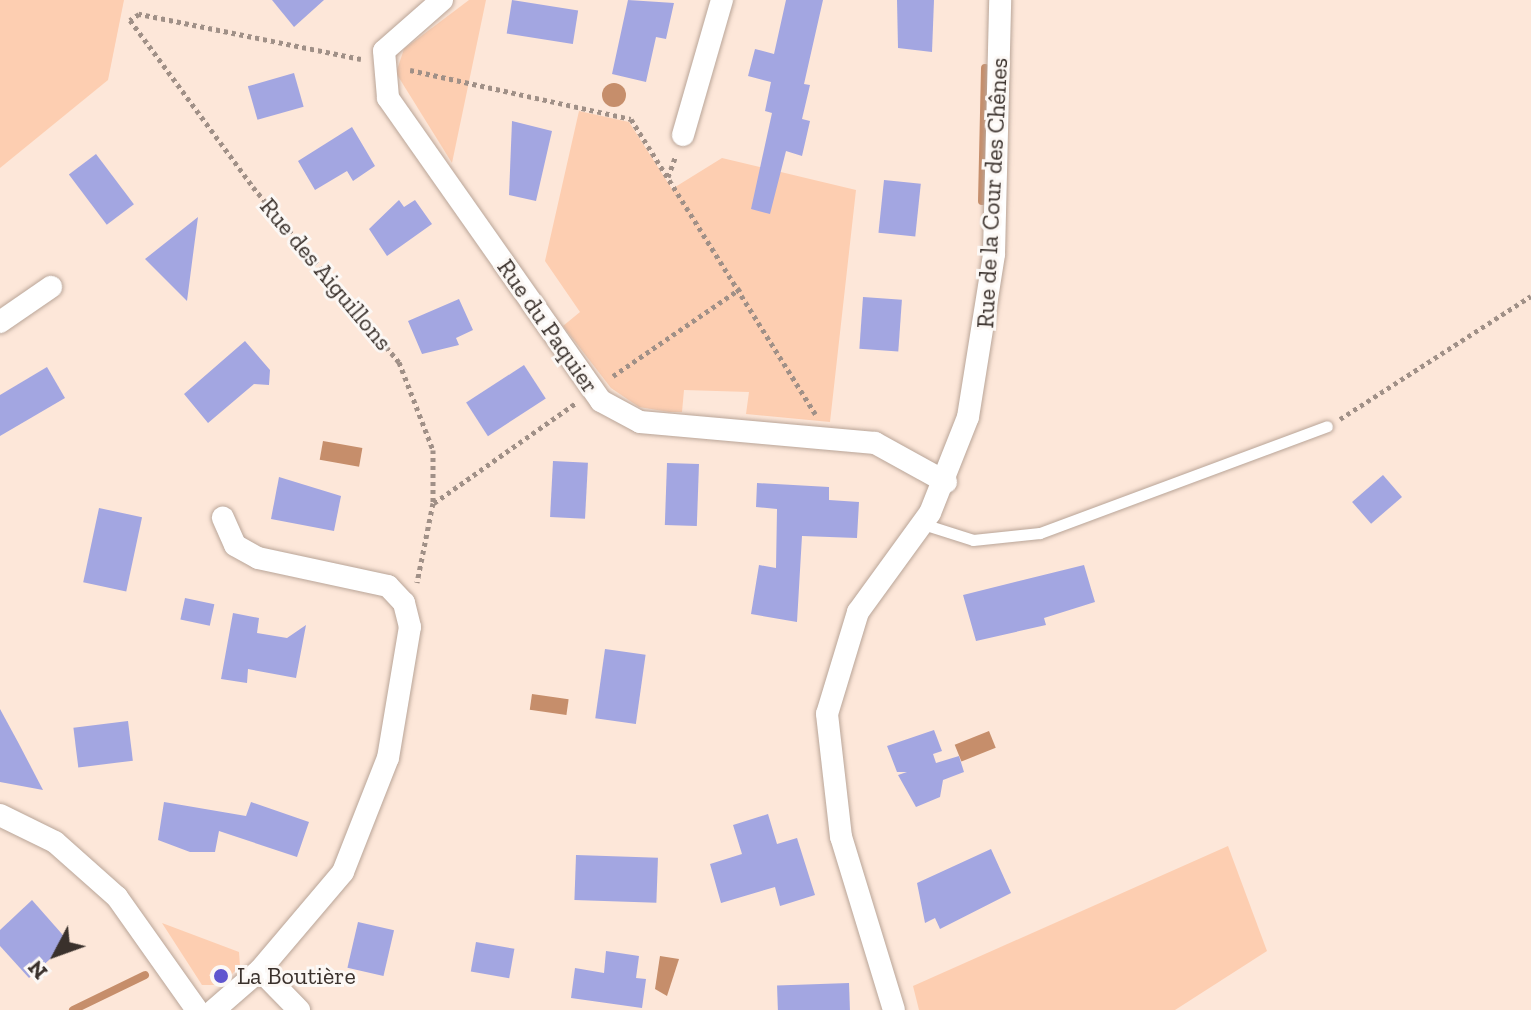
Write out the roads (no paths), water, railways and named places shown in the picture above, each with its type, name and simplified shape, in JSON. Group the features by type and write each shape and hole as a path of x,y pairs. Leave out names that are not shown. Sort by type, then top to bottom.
{"street":[{"name":"Rue du Paquier","path":"442,0 400,30 380,63 388,98 592,391 617,414 828,435 894,450 946,482"},
{"path":"683,135 722,0"},
{"name":"Rue de la Cour des Chênes","path":"894,1010 841,837 827,714 858,612 923,524 946,482 968,417 990,298 1000,0"},
{"path":"0,322 51,287"},
{"path":"214,1010 260,970 331,891 368,816 396,718 410,627 404,603 388,586 258,558 235,545 223,518"},
{"path":"0,815 55,842 117,897 197,1010"},
{"path":"260,970 299,1010"}],"lane":[{"path":"923,524 973,540 1040,533 1327,426"}],"waterway":[{"path":"982,201 985,68"},
{"path":"73,1010 145,975"}],"place":[{"name":"La Boutière","path":"221,976"}]}
